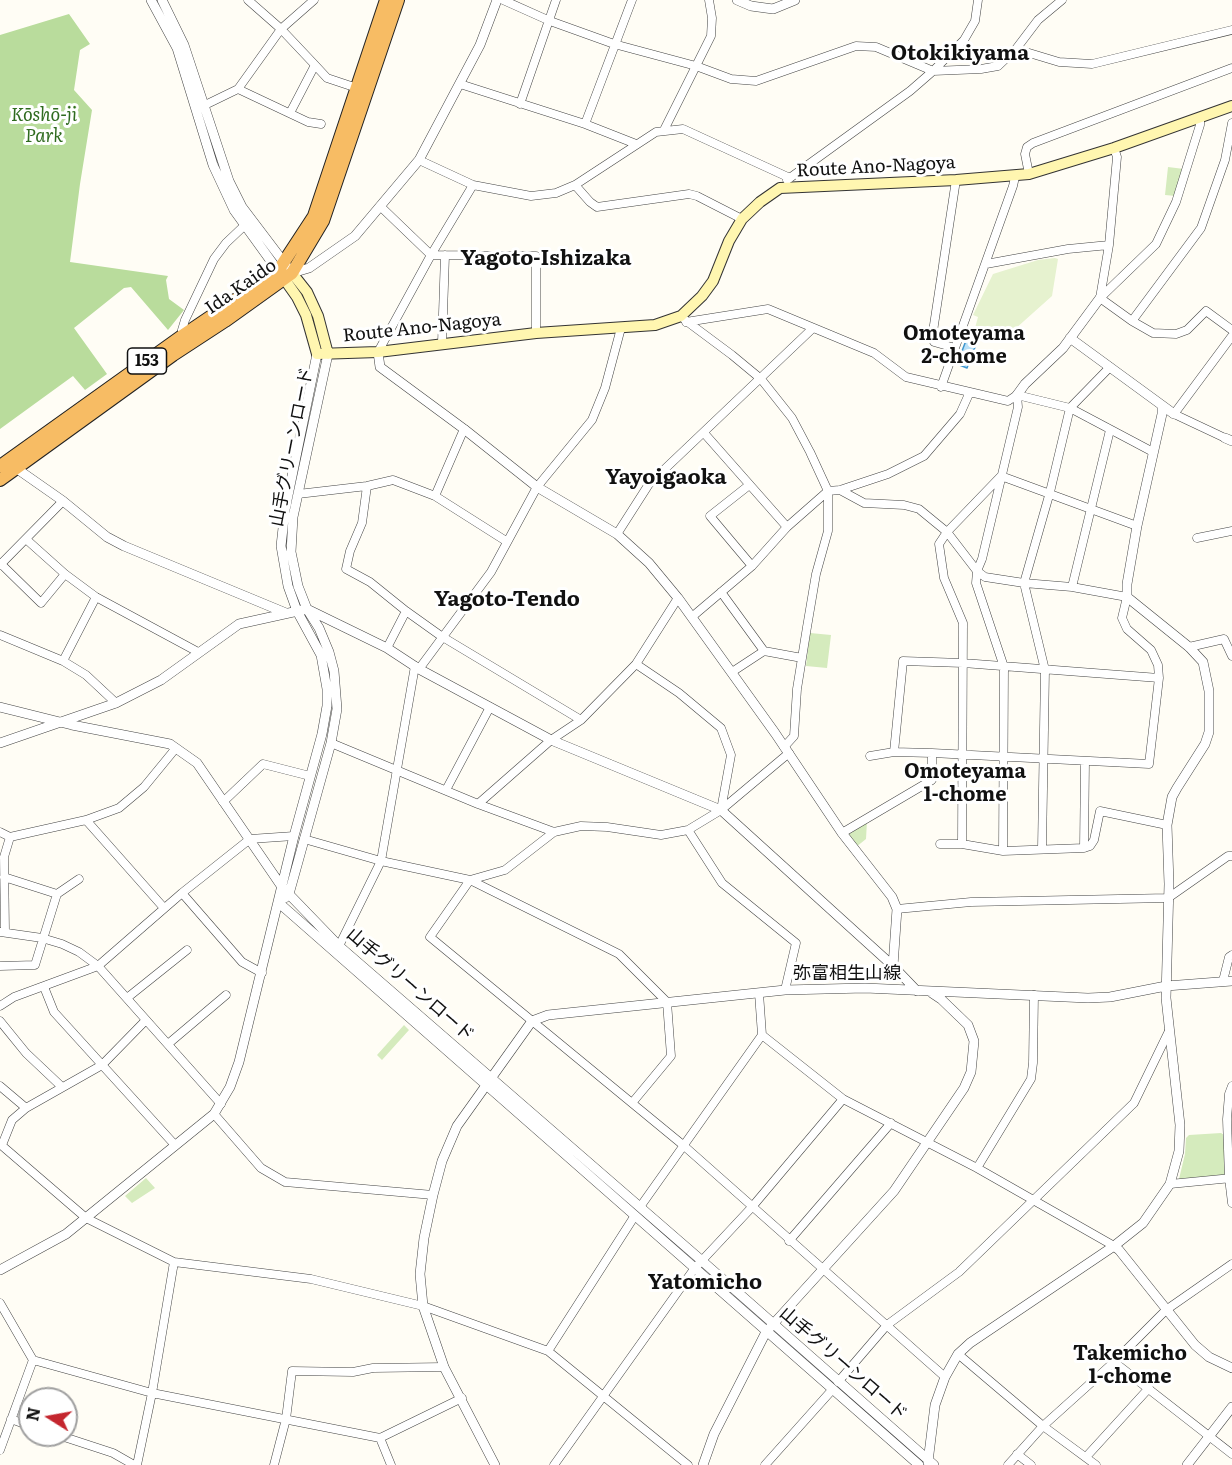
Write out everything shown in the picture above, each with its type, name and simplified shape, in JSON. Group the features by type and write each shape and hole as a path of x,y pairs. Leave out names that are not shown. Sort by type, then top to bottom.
{"highway":[{"name":"Ida Kaido","path":"0,480 8,465 182,336 285,272 314,216 357,88 393,1"},
{"name":"Ida Kaido","path":"8,465 172,355 285,272 311,242 326,212 393,1"}],"main road":[{"name":"Route Ano-Nagoya","path":"285,272 307,292 318,316 322,354 378,352 536,333 655,325 683,319 713,281 729,242 742,219 780,188 1015,177 1114,148 1232,106"}],"street":[{"path":"151,0 177,48 213,165 234,210 285,272"},
{"path":"162,0 184,45 222,163 242,207 285,272"},
{"path":"248,0 281,28 327,78 357,88"},
{"path":"203,106 238,89 281,28 314,0"},
{"path":"285,272 309,268 355,236 419,160 480,45 497,0"},
{"path":"503,0 550,21 614,44 696,66 732,79 756,81 856,46 876,46 933,71 998,66 1016,49 1038,20 1062,0"},
{"path":"520,104 556,0"},
{"path":"585,124 632,0"},
{"path":"664,130 711,36 712,18 709,0"},
{"path":"737,0 751,6 773,9 795,0"},
{"path":"780,188 790,178 910,91 933,71 964,40 975,21 978,0"},
{"path":"1016,49 1059,62 1092,64 1232,30"},
{"path":"290,113 315,65"},
{"path":"1029,174 1025,153 1027,147 1033,142 1232,68"},
{"path":"459,84 585,124 636,144"},
{"path":"238,89 308,122 321,124"},
{"path":"683,319 768,309 874,353 906,377 969,394 1008,401 1017,395 1025,384 1063,348 1100,298 1156,244 1176,202 1200,126 1200,117"},
{"path":"1132,321 1201,228 1225,160 1232,123"},
{"path":"419,160 474,185 531,196 556,193 574,185 656,132 683,129 790,178"},
{"path":"1100,298 1109,244 1117,157 1114,148"},
{"path":"941,387 1015,177"},
{"path":"955,348 934,342 932,338 956,180"},
{"path":"474,185 431,255 378,352 380,367 465,429 537,487 617,534 649,563 693,616 842,833 892,897 897,909 893,966"},
{"path":"574,185 597,207 689,194 742,219"},
{"path":"380,206 431,255 536,256 536,333"},
{"path":"182,336 185,320 214,260 245,225"},
{"path":"986,264 1109,244"},
{"path":"442,343 445,255"},
{"path":"1100,298 1153,333 1176,334 1187,330 1206,311 1232,330"},
{"path":"683,319 760,379 792,418 828,491 828,531 816,574 802,657 794,736 786,750 721,810 688,830 661,835 607,827 581,826 554,832 505,870 470,880 430,937 683,1145 945,1377"},
{"path":"339,946 381,861 417,668 491,572 537,487 592,420 605,388 621,328"},
{"path":"617,534 649,484 813,328"},
{"path":"1174,414 1232,336"},
{"path":"1070,338 1161,406 1228,439"},
{"name":"山手グリーンロード","path":"322,354 291,534 291,552 302,610 319,628 334,671 337,709 331,743 304,838 279,903 701,1260 769,1328"},
{"name":"山手グリーンロード","path":"285,890 294,836 322,734 327,706 327,689 321,655 284,568 281,546 282,528 322,354"},
{"path":"1042,848 1045,670 1024,584 1050,494 1070,408 1110,367"},
{"path":"693,616 752,566 787,527 828,491 840,490 888,474 924,456 960,414 969,394"},
{"path":"1017,395 1070,408 1153,452"},
{"path":"1003,851 1004,667 976,583 1018,406 1017,395"},
{"path":"870,756 894,752 932,753 1149,764 1159,678 1158,665 1151,650 1127,629 1122,618 1137,526 1162,414 1161,406"},
{"path":"435,496 465,429"},
{"path":"1072,586 1110,430"},
{"path":"704,434 787,527"},
{"path":"8,465 63,501 107,537 286,613"},
{"path":"1001,476 1137,526"},
{"path":"962,844 963,623 944,578 939,544 947,532 1001,476"},
{"path":"298,494 367,486 393,480 435,496 506,542"},
{"path":"367,486 362,523 350,551 346,569 370,582 441,636 581,720"},
{"path":"748,486 710,516 752,566"},
{"path":"840,490 864,503 904,505 919,509 947,532 977,571 985,577 1024,584 1072,586 1127,597 1189,646 1203,662 1209,691 1209,732 1205,744 1176,788 1167,825 1169,884 1166,986 1180,1125 1179,1151 1170,1185 1143,1223 1114,1246 970,1343 958,1354 945,1377 935,1405 927,1464"},
{"path":"63,501 0,565 41,603 65,574"},
{"path":"1197,538 1232,531"},
{"path":"27,540 65,574 96,597 198,652"},
{"path":"721,592 764,651"},
{"path":"63,661 96,597"},
{"path":"478,804 551,741 581,720 636,664 678,598"},
{"path":"0,743 116,703 161,680 239,624 302,610 387,648 417,668 551,741 721,810 893,966 917,991"},
{"path":"387,648 406,611"},
{"path":"0,635 63,661 86,675 116,703"},
{"path":"1189,646 1224,639 1232,656"},
{"path":"732,672 764,651 802,657"},
{"path":"894,752 903,661 963,663 1159,678"},
{"path":"636,664 679,693 721,728 731,755 721,810"},
{"path":"0,707 59,722 170,744 197,763 285,890"},
{"path":"446,790 490,707"},
{"path":"331,743 478,804 554,832"},
{"path":"0,832 10,837 86,820 119,807 144,787 176,748"},
{"path":"842,833 932,780 932,753"},
{"path":"1084,848 1085,761"},
{"path":"223,802 263,764 310,776"},
{"path":"940,844 962,844 1003,851 1084,848 1090,846 1094,840 1100,811 1167,825"},
{"path":"86,820 164,908"},
{"path":"688,830 722,883 796,943 784,990"},
{"path":"0,1005 98,966 164,908 250,839 294,836"},
{"path":"10,837 4,857 2,932 42,938 79,952 98,966 220,1104"},
{"path":"304,838 381,861 470,880 619,954 667,1002 671,1056 632,1103"},
{"path":"897,909 971,902 1168,898 1228,856 1232,856"},
{"path":"4,877 57,894"},
{"path":"2,968 35,965 57,894 79,879"},
{"name":"山手グリーンロード","path":"285,890 339,946 634,1216 927,1464"},
{"path":"182,893 242,962 262,974"},
{"path":"0,1270 66,1234 174,1144 214,1114 230,1087 239,1062 279,903"},
{"path":"127,998 187,950"},
{"path":"1227,981 1228,957 1232,955"},
{"name":"弥富相生山線","path":"532,1021 548,1015 784,990 865,988 1110,997 1166,986 1227,981"},
{"path":"44,987 54,1012 174,1144"},
{"path":"703,1465 714,1434 769,1328 894,1191 964,1088 971,1072 974,1041 968,1025 941,999 930,992"},
{"path":"639,1207 762,1035 759,993"},
{"path":"168,1044 226,995"},
{"path":"977,1168 1031,1079 1034,995"},
{"path":"146,1020 102,1065 26,1108 12,1120 1,1144 86,1218 174,1262 311,1279 423,1306 548,1351 688,1465"},
{"path":"0,1021 26,1053 62,1087"},
{"path":"495,1465 444,1367 423,1306 420,1274 424,1238 433,1194 442,1161 457,1126 532,1021"},
{"path":"765,1465 886,1324 959,1272 1134,1103 1169,1031"},
{"path":"762,1035 843,1099 977,1168 1114,1246 1195,1345 1209,1357 1232,1368"},
{"path":"0,1086 26,1108"},
{"path":"1232,1086 1227,1119 1232,1203"},
{"path":"554,1465 701,1260 752,1207 843,1099"},
{"path":"214,1114 261,1168 285,1182 433,1194"},
{"path":"789,1241 891,1124"},
{"path":"1170,1185 1231,1178"},
{"path":"548,1351 634,1216"},
{"path":"78,1442 113,1453 135,1465 152,1393 174,1262"},
{"path":"1008,1465 1043,1426 1114,1362 1166,1310 1232,1264"},
{"path":"0,1303 33,1360 152,1393 380,1438 462,1398"},
{"path":"958,1354 1043,1426 1096,1465"},
{"path":"0,1450 33,1360"},
{"path":"1114,1362 1232,1454"},
{"path":"274,1465 286,1419 292,1371 353,1372 373,1368 444,1367"},
{"path":"1086,1457 1149,1388"},
{"path":"1187,1465 1232,1407"},
{"path":"11,1419 18,1422"},
{"path":"380,1438 391,1465"},
{"path":"1017,1454 1031,1465"}],"green space":[{"name":"Kōshō-ji Park","path":"69,14 90,44 80,50 74,90 92,110 70,262 168,276 166,280 169,299 184,310 168,330 131,287 124,288 74,328 107,374 85,390 73,376 0,429 0,35"},
{"path":"1168,167 1184,169 1176,196 1165,195"},
{"path":"1058,259 1052,296 1005,338 975,328 978,317 973,315 993,274 1038,260"},
{"path":"810,633 831,635 827,668 806,666"},
{"path":"867,821 866,839 856,847 846,834"},
{"path":"404,1025 409,1030 382,1060 377,1055"},
{"path":"1221,1133 1226,1136 1227,1173 1223,1177 1180,1182 1186,1138 1189,1135"},
{"path":"146,1178 155,1188 132,1203 125,1196"}],"water":[{"path":"967,338 977,342 967,368 957,364"}],"district":[{"name":"Otokikiyama","path":"960,54"},
{"name":"Yagoto-Ishizaka","path":"546,259"},
{"name":"Omoteyama 2-chome","path":"964,346"},
{"name":"Yayoigaoka","path":"666,478"},
{"name":"Yagoto-Tendo","path":"507,600"},
{"name":"Omoteyama 1-chome","path":"965,784"},
{"name":"Yatomicho","path":"705,1283"},
{"name":"Takemicho 1-chome","path":"1130,1366"}]}
